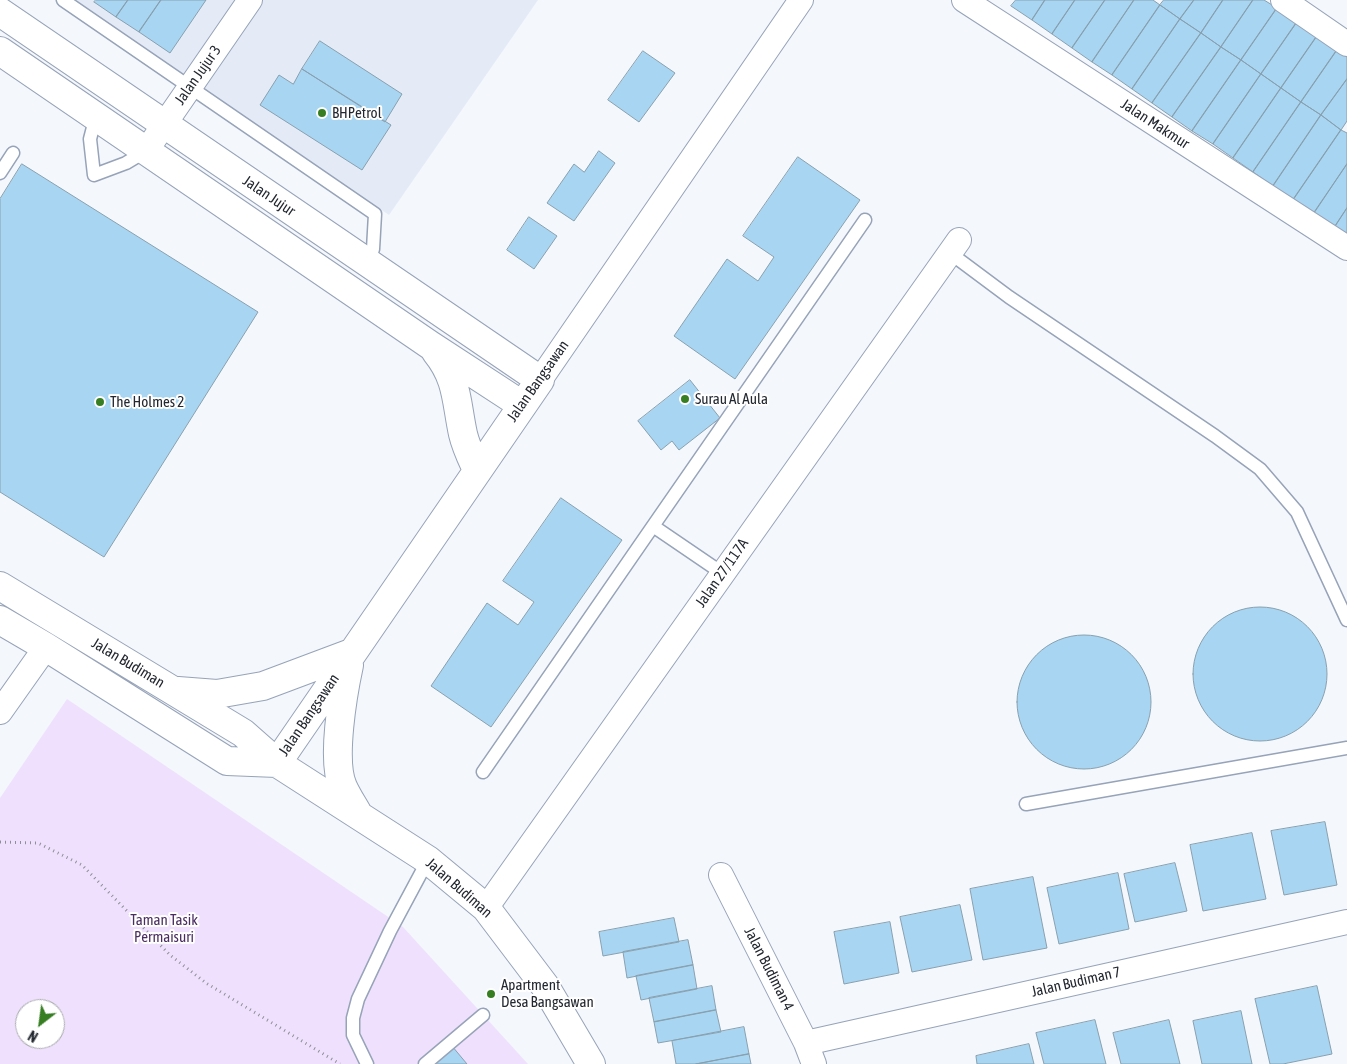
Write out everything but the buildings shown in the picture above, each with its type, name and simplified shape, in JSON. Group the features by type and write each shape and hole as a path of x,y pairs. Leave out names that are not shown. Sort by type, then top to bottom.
{"street":[{"name":"Jalan Jujur 3","path":"146,151 250,0"},
{"name":"Jalan Bangsawan","path":"276,763 801,0"},
{"name":"Jalan Makmur","path":"964,0 1347,248"},
{"path":"1283,0 1347,44"},
{"name":"Jalan Jujur","path":"0,12 540,380"},
{"path":"0,51 430,345 522,405"},
{"name":"Jalan 27/117A","path":"486,908 955,246"},
{"path":"430,345 447,365 458,395 463,436 477,470"},
{"name":"Jalan Budiman","path":"0,586 243,733 276,763 428,860 486,908 545,986 591,1064"},
{"name":"Jalan Budiman","path":"0,620 46,647 227,762 276,763"},
{"path":"0,712 46,647"},
{"path":"174,691 217,694 263,686 351,653"},
{"path":"351,653 340,714 339,764 342,786 360,816"},
{"name":"Jalan Budiman 4","path":"721,875 810,1054"},
{"name":"Jalan Budiman 7","path":"810,1054 1347,922"}],"lane":[{"path":"63,0 375,214 373,249 368,264"},
{"path":"96,116 90,139 94,175 126,163 146,151"},
{"path":"0,173 13,152"},
{"path":"483,772 865,220"},
{"path":"955,246 1009,297 1260,469 1296,512 1347,620"},
{"path":"653,526 722,573"},
{"path":"1026,804 1347,748"},
{"path":"367,1064 354,1035 353,1018 358,999 390,931 428,860"},
{"path":"425,1064 483,1015"}],"path":[{"path":"0,842 38,843 82,865 170,955 206,983 340,1064"}],"shaded area":[{"path":"74,0 538,0 389,215"}],"green space":[{"name":"Taman Tasik Permaisuri","path":"67,699 403,927 528,1064 0,1064 0,798"}],"place":[{"name":"BHPetrol","path":"322,113"},
{"name":"Surau Al Aula","path":"685,399"},
{"name":"The Holmes 2","path":"100,402"},
{"name":"Apartment Desa Bangsawan","path":"491,994"}]}
